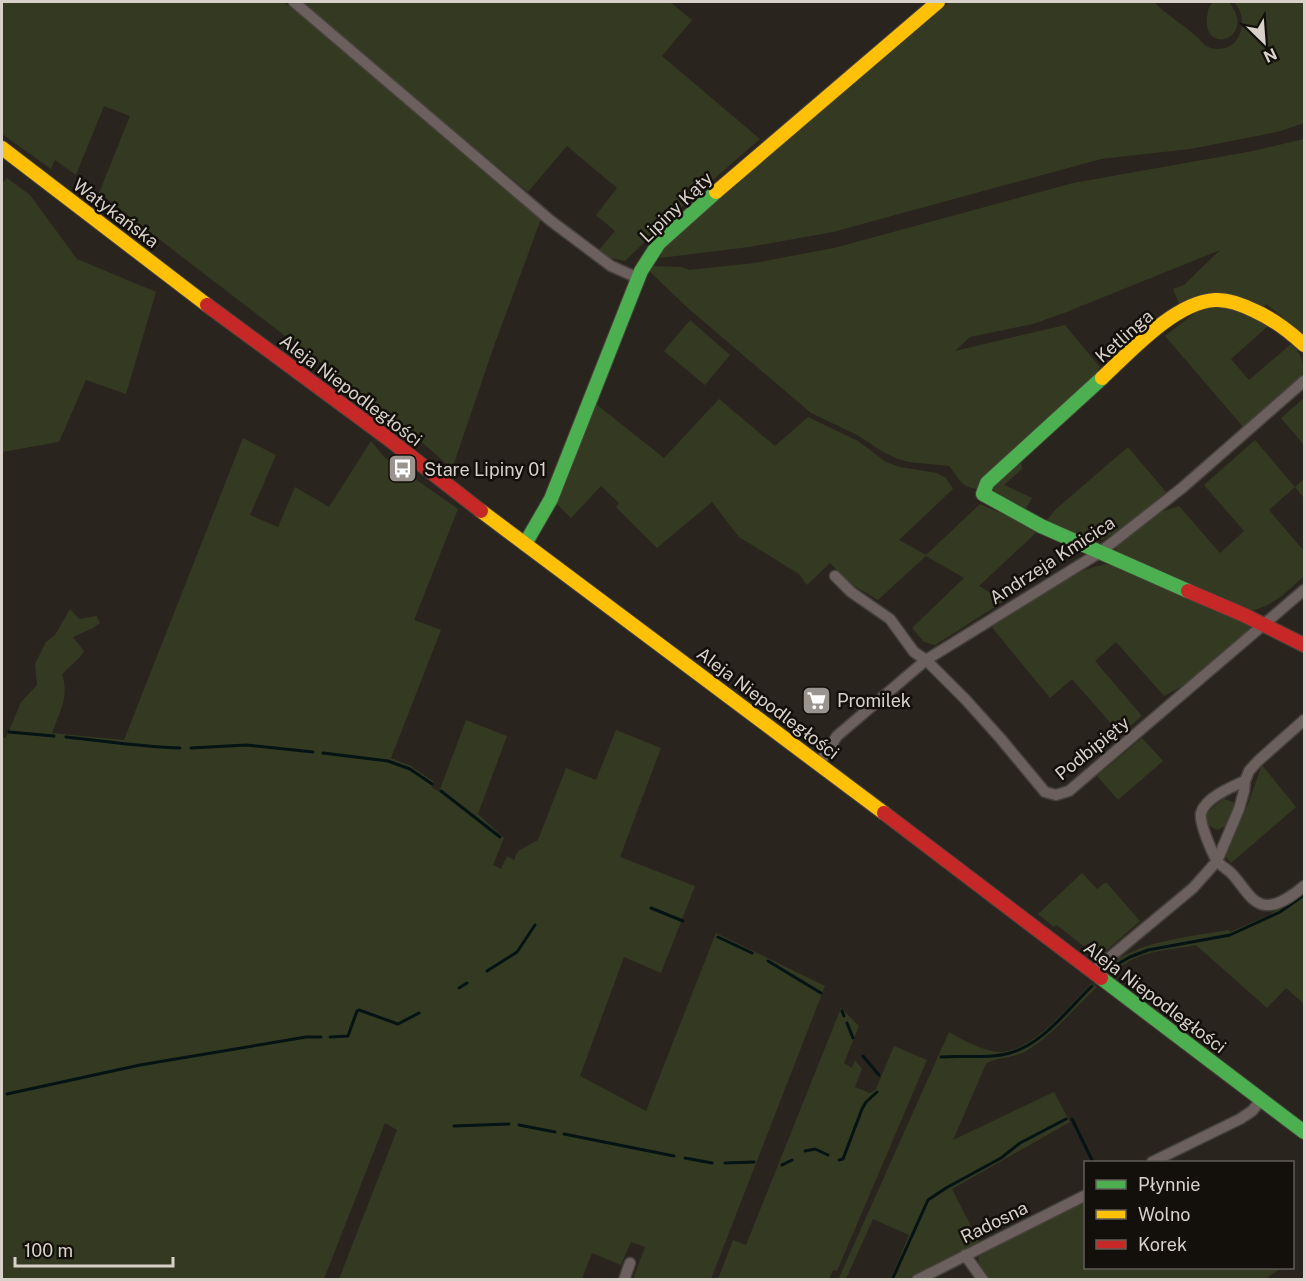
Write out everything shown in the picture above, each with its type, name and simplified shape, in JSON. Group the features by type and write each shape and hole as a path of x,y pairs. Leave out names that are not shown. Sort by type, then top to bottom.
{"street":[{"path":"294,2 552,221 611,266 638,278"},
{"name":"Lipiny Kąty","path":"525,544 551,499 642,268 659,243 938,2"},
{"name":"Watykańska","path":"2,148 208,306"},
{"name":"Ketlinga","path":"1099,553 1003,507 983,494 987,483 1155,331 1194,305 1222,299 1246,305 1297,337 1305,345"},
{"name":"Aleja Niepodległości","path":"208,306 377,430 1305,1132"},
{"name":"Andrzeja Kmicica","path":"819,764 837,736 926,660 1099,553 1182,488 1305,381"},
{"path":"1099,553 1265,624 1305,645"},
{"name":"Podbipięty","path":"835,576 851,592 890,619 914,652 926,660 1001,739 1045,792 1056,795 1069,791 1305,590"},
{"path":"1092,972 1193,888 1217,861 1239,809 1249,771 1305,720"},
{"path":"1245,781 1219,793 1203,809 1202,824 1217,861 1231,873 1254,900 1265,905 1283,900 1305,886"},
{"path":"1154,1161 1240,1119 1252,1111 1262,1099"},
{"name":"Radosna","path":"917,1280 1084,1197"},
{"path":"965,1255 983,1280"},
{"path":"624,1280 630,1263"}],"green space":[{"path":"2,2 284,2 541,219 452,469 414,435 99,193 130,116 104,106 76,175 55,160 51,169 2,134"},
{"path":"299,2 670,2 692,20 662,56 760,139 669,218 625,261 611,258 599,250 615,231 596,215 617,188 567,146 528,192"},
{"path":"950,2 1154,2 1207,46 1221,49 1236,41 1240,34 1242,18 1234,2 1304,2 1304,123 1277,132 1190,149 1101,159 833,232 749,247 660,258 663,249 672,237"},
{"path":"1214,2 1229,2 1236,15 1237,25 1234,33 1227,38 1213,37 1208,30 1208,10"},
{"path":"1304,139 1304,334 1266,304 1262,310 1245,301 1181,308 1173,289 1184,285 1220,250 1033,324 970,337 955,351 1065,325 1100,367 1094,379 984,479 977,489 963,484 949,466 898,459 857,435 811,413 689,309 649,271 649,268 653,266 682,267 689,270 754,263 834,248 1073,183 1253,151"},
{"path":"7,178 30,195 77,259 156,292 126,394 86,380 59,442 2,452 2,183"},
{"path":"1225,305 1251,315 1268,326 1231,359 1249,380 1291,344 1298,352 1303,365 1301,380 1244,428 1165,336 1196,312"},
{"path":"690,320 730,355 705,385 664,351"},
{"path":"1304,398 1304,445 1281,418"},
{"path":"719,399 775,446 808,417 858,441 886,462 900,467 937,473 946,478 953,489 899,540 926,555 980,504 1039,530 979,586 1004,601 935,645 924,642 912,628 964,578 926,556 878,600 851,584 830,563 807,585 799,574 739,537 712,502 657,548 616,507 619,503 601,486 571,518 557,504 596,404 664,458"},
{"path":"243,438 276,455 250,515 278,527 295,487 329,507 371,441 384,457 458,509 414,620 441,630 391,758 411,766 434,782 431,787 439,792 466,720 507,736 478,814 504,838 493,865 501,869 507,856 514,860 518,851 538,840 566,768 596,780 616,730 661,748 620,857 695,886 661,973 624,957 580,1076 646,1111 716,933 825,986 711,1279 633,1279 645,1247 631,1242 621,1265 592,1253 582,1279 339,1279 397,1130 385,1123 324,1279 2,1279 2,737 6,738 21,702 37,685 35,664 46,642 55,635 70,609 79,619 97,616 100,623 73,637 84,651 62,675 64,697 52,733 124,740"},
{"path":"1255,440 1295,487 1269,510 1304,551 1304,576 1284,594 1270,604 1244,612 1116,554 1116,545 1158,513 1179,506 1220,553 1244,531 1204,485"},
{"path":"1128,447 1166,492 1119,530 1099,540 1090,542 1046,521 1056,509"},
{"path":"1020,457 1022,469 1004,485 1032,498 1025,510 1013,508 990,493 991,486"},
{"path":"1304,479 1304,498 1295,487"},
{"path":"1105,564 1122,567 1252,626 1254,629 1188,683 1164,696 1116,642 1095,661 1142,716 1120,734 1072,679 1050,698 990,625 1084,570"},
{"path":"1142,738 1163,761 1118,800 1097,776"},
{"path":"1262,765 1296,807 1231,863 1224,855 1245,812"},
{"path":"1224,799 1233,802 1234,806 1226,826 1217,830 1208,823 1207,812"},
{"path":"1082,873 1097,889 1106,882 1140,921 1107,950 1092,953 1057,925 1054,927 1038,914"},
{"path":"1304,890 1304,1004 1286,988 1267,1008 1196,945 1146,954 1115,970 1112,965 1114,961 1127,954 1155,944 1184,937 1228,930 1230,932 1269,915"},
{"path":"1092,983 1097,987 1036,1045 1021,1054 986,1064 953,1140 1054,1092 1070,1122 952,1189 979,1242 907,1279 887,1279 891,1278 909,1235 873,1219 846,1279 838,1280 949,1032 967,1042 995,1052 1014,1049 1027,1043 1051,1025"},
{"path":"841,1008 859,1026 844,1063 852,1068 855,1060 862,1069 855,1087 870,1093 876,1089 894,1046 927,1060 837,1271 833,1270 829,1279 718,1279 733,1240 746,1245"},
{"path":"1084,1201 1084,1269 1280,1269 1267,1278 1268,1280 989,1280 979,1265 979,1254"}],"waterway":[{"path":"9,732 54,736"},
{"path":"66,737 180,748"},
{"path":"191,748 246,745 313,752"},
{"path":"323,753 388,761 410,769 432,784"},
{"path":"441,791 500,837"},
{"path":"1116,965 1148,950 1230,935 1280,912 1304,895"},
{"path":"651,908 683,921"},
{"path":"487,971 517,952 535,925"},
{"path":"718,937 752,953"},
{"path":"768,961 821,993"},
{"path":"459,988 467,983"},
{"path":"941,1057 990,1056 1019,1050 1053,1026 1092,986"},
{"path":"330,1037 348,1036 359,1010 398,1024 419,1013"},
{"path":"842,1011 844,1016"},
{"path":"847,1023 853,1038"},
{"path":"7,1094 140,1065 306,1037 321,1037"},
{"path":"863,1056 879,1075"},
{"path":"839,1160 843,1159 862,1109 877,1092"},
{"path":"892,1280 928,1200 1001,1158 1020,1143 1066,1119"},
{"path":"1072,1119 1093,1161"},
{"path":"454,1126 509,1124"},
{"path":"519,1125 555,1132"},
{"path":"564,1134 674,1156"},
{"path":"805,1151 815,1149 828,1155"},
{"path":"685,1158 712,1163"},
{"path":"782,1165 792,1160"},
{"path":"725,1163 754,1162"}],"traffic: fast":[{"path":"525,544 551,499 641,271 659,243 716,192"},
{"path":"1102,378 987,483 983,494 1041,526 1188,591"},
{"path":"1101,978 1304,1132"}],"traffic: slow":[{"path":"716,192 938,2"},
{"path":"2,148 207,305"},
{"path":"1102,378 1140,342 1169,319 1184,309 1215,300 1236,303 1262,314 1304,345"},
{"path":"481,511 884,813"}],"traffic: jam":[{"path":"207,305 386,437 481,511"},
{"path":"1188,591 1244,615 1304,645"},
{"path":"884,813 1101,978"}],"place":[{"name":"Stare Lipiny 01","path":"403,469"},
{"name":"Promilek","path":"816,700"}]}
